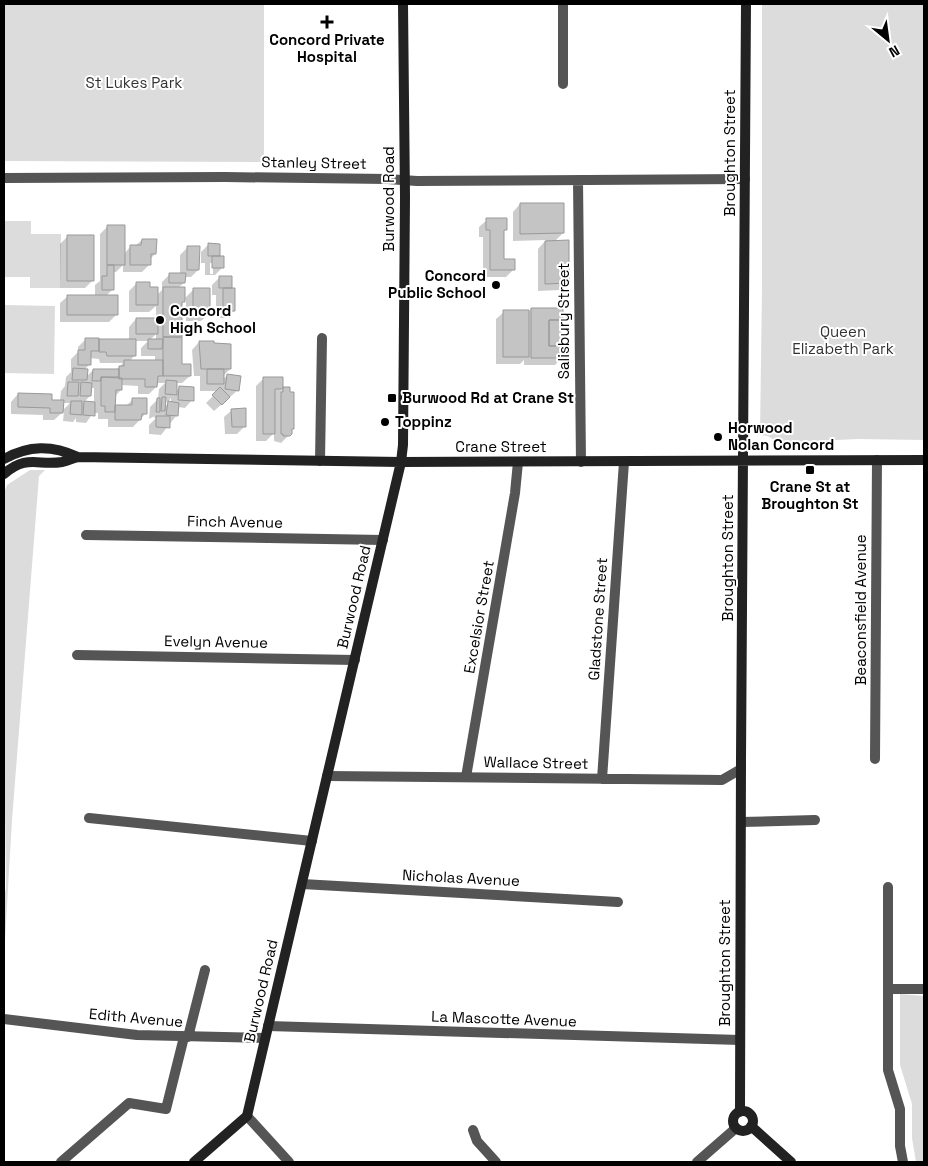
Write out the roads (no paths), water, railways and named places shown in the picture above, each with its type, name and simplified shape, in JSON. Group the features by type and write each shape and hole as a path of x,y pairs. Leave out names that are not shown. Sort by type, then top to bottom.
{"main road":[{"name":"Burwood Road","path":"247,1116 401,462 403,425 403,4"},
{"name":"Broughton Street","path":"740,1112 746,4"},
{"name":"Crane Street","path":"4,459 24,449 62,450 78,457"},
{"name":"Crane Street","path":"4,474 18,464 61,462 78,457 401,462 924,460"},
{"path":"740,1112 750,1114 752,1120 751,1126 744,1131 736,1128 733,1123 734,1117 740,1112"},
{"path":"194,1162 247,1116"},
{"path":"751,1126 790,1162"}],"street":[{"path":"563,4 563,84"},
{"name":"Stanley Street","path":"4,178 744,179"},
{"name":"Salisbury Street","path":"578,180 581,462"},
{"path":"320,461 322,338"},
{"name":"Beaconsfield Avenue","path":"875,759 877,460"},
{"name":"Excelsior Street","path":"466,777 514,502 518,462"},
{"name":"Gladstone Street","path":"602,779 624,462"},
{"name":"Finch Avenue","path":"86,535 383,540"},
{"name":"Evelyn Avenue","path":"77,655 355,660"},
{"name":"Wallace Street","path":"327,776 722,780 741,770"},
{"path":"89,818 312,841"},
{"path":"741,822 815,820"},
{"name":"Nicholas Avenue","path":"302,884 618,902"},
{"path":"888,887 888,1070 900,1109 900,1146 904,1162"},
{"path":"61,1162 129,1103 166,1110 205,970"},
{"path":"888,988 924,988"},
{"name":"Edith Avenue","path":"4,1019 137,1035 266,1038"},
{"name":"La Mascotte Avenue","path":"268,1026 740,1040"},
{"path":"247,1116 289,1162"},
{"path":"697,1162 736,1128"},
{"path":"472,1130 477,1141 496,1162"}],"place":[{"name":"Concord Private Hospital","path":"327,22"},
{"name":"Concord Public School","path":"496,285"},
{"name":"Concord High School","path":"160,320"},
{"name":"Burwood Rd at Crane St","path":"392,398"},
{"name":"Toppinz","path":"385,422"},
{"name":"Horwood Nolan Concord","path":"718,437"},
{"name":"Crane St at Broughton St","path":"810,470"}],"park label":[{"name":"St Lukes Park","path":"134,83"},
{"name":"Queen Elizabeth Park","path":"843,340"}]}
